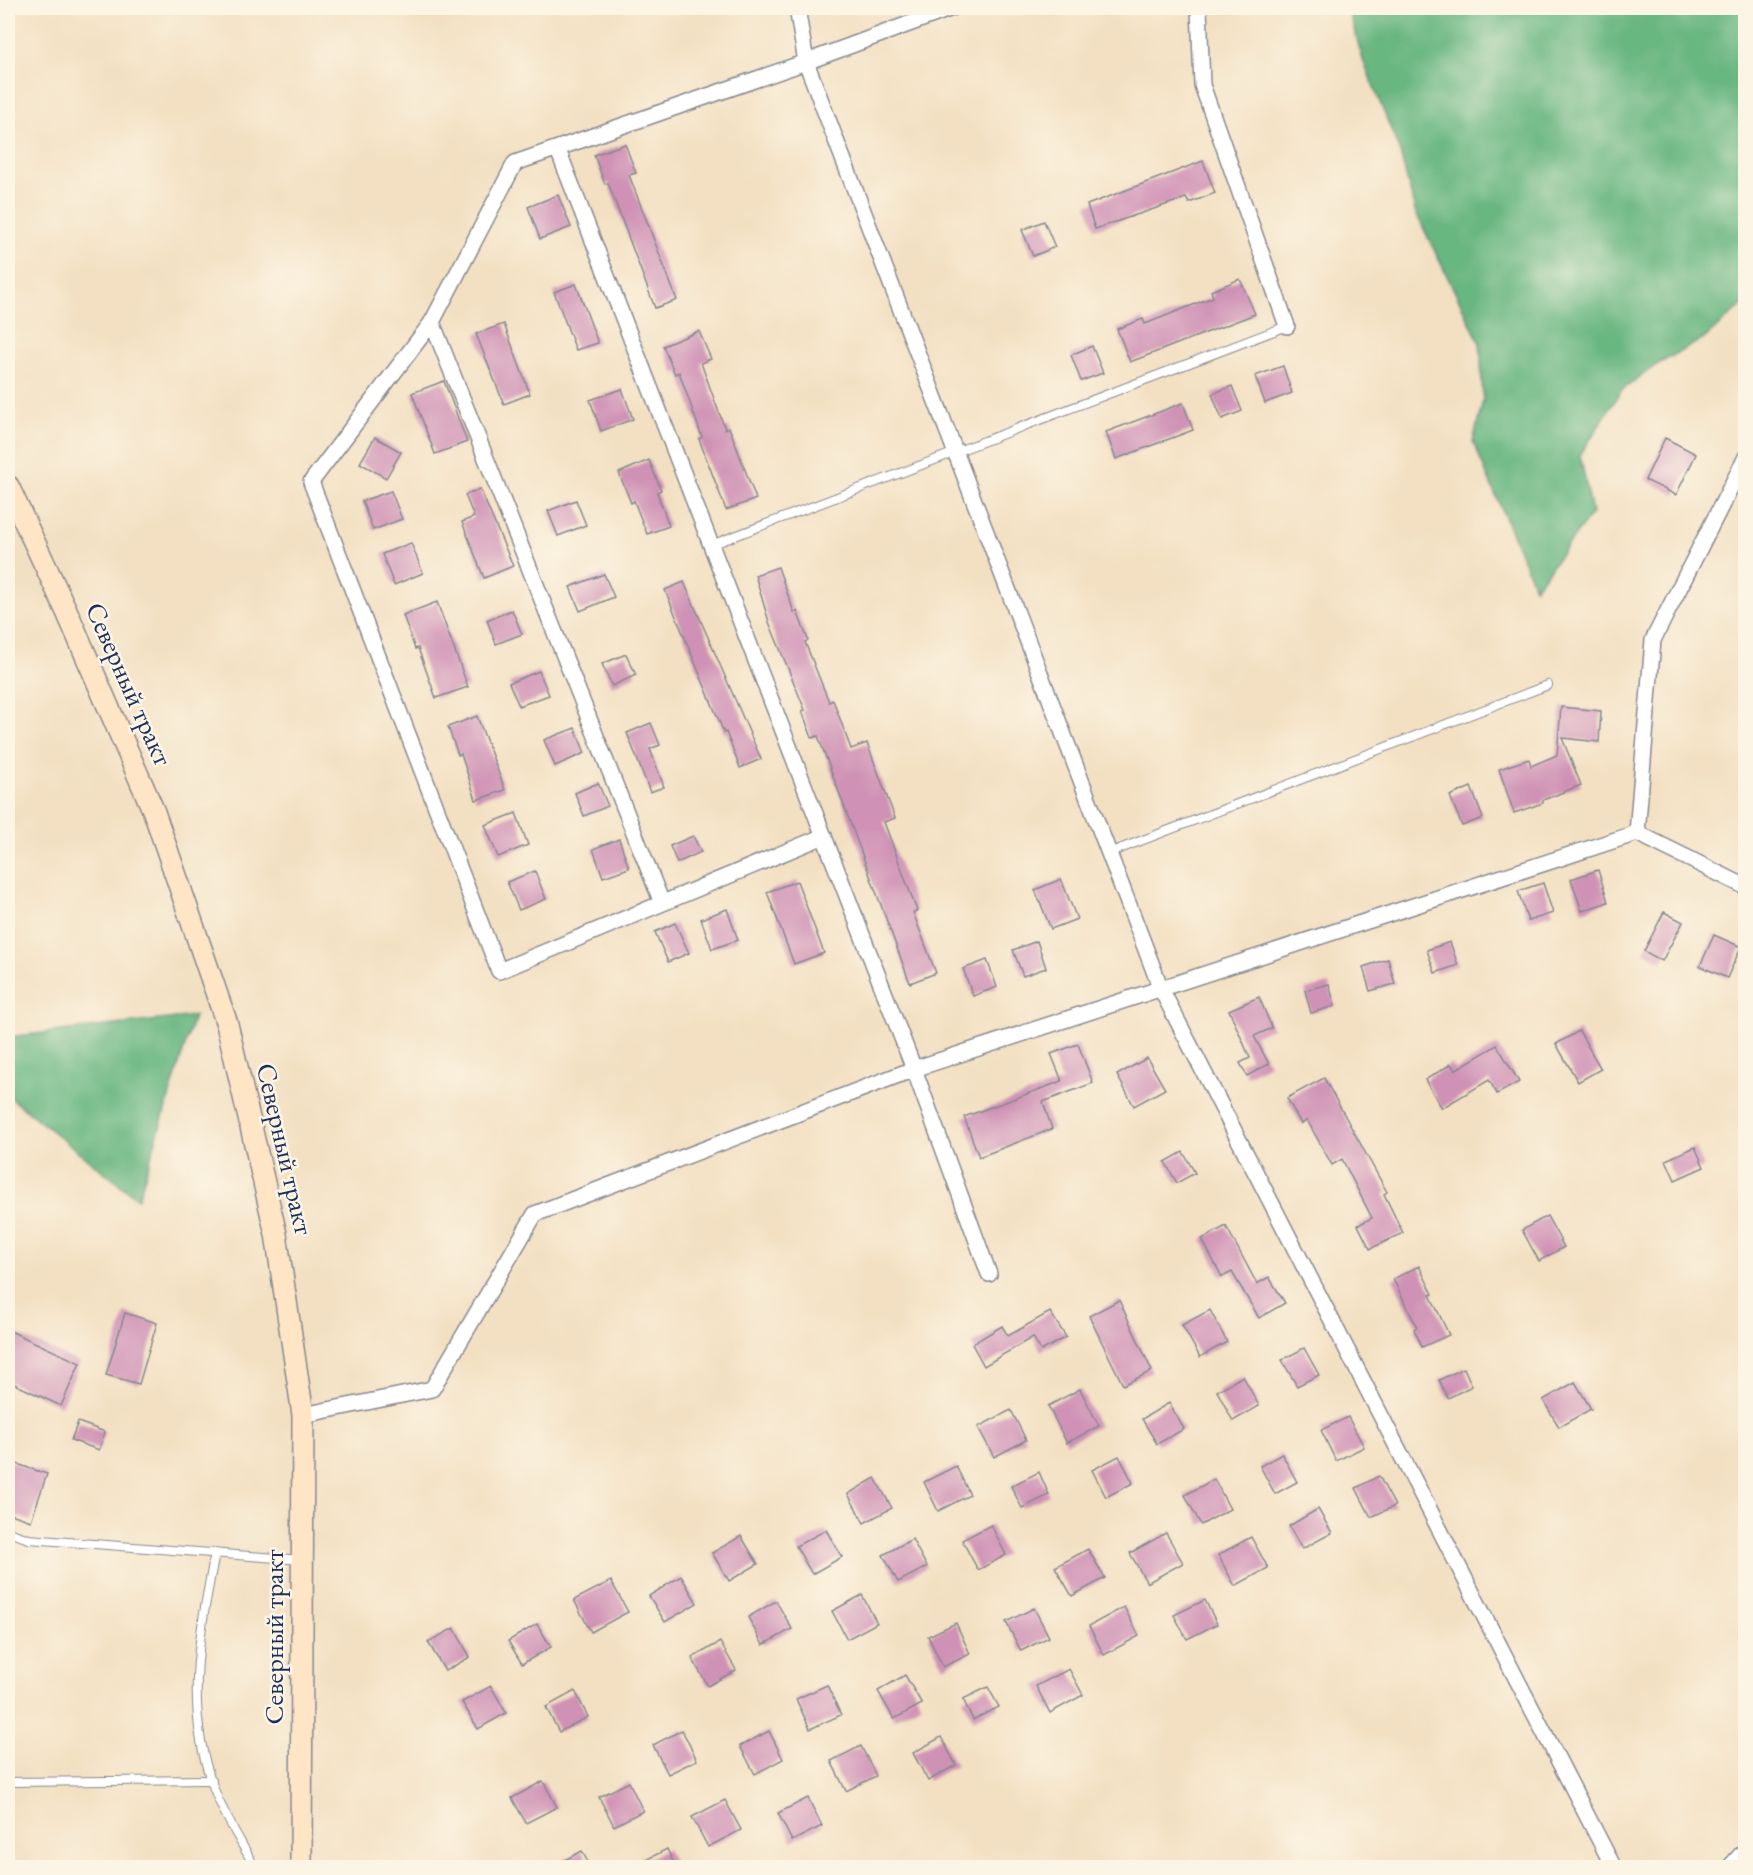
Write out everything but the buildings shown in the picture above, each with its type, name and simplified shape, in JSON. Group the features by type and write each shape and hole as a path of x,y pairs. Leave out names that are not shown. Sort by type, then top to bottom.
{"main road":[{"name":"Северный тракт","path":"8,486 67,612 154,812 227,1024 276,1234 303,1415 301,1868"}],"street":[{"path":"797,8 806,62 1161,988 1614,1868"},
{"path":"824,836 499,971 311,482 432,321 515,163 558,150 952,8"},
{"path":"1199,8 1202,85 1287,326"},
{"path":"558,150 914,1069 989,1274"},
{"path":"432,321 662,903"},
{"path":"1637,833 1653,640 1746,457"},
{"path":"303,1415 432,1389 535,1214 914,1069 1637,833 1746,887"},
{"path":"1729,1868 1746,1848"}],"lane":[{"path":"711,545 1287,326"},
{"path":"1109,853 1548,685"},
{"path":"8,1532 29,1539 303,1560"},
{"path":"215,1553 197,1644 196,1726 216,1794 255,1868"},
{"path":"8,1782 212,1780"}],"green space":[{"path":"1348,8 1745,8 1745,303 1705,338 1656,365 1621,391 1580,455 1592,513 1535,588 1473,442 1483,400 1480,343 1415,211 1400,152 1363,60"},
{"path":"194,1016 138,1199 8,1096 8,1037"}]}
